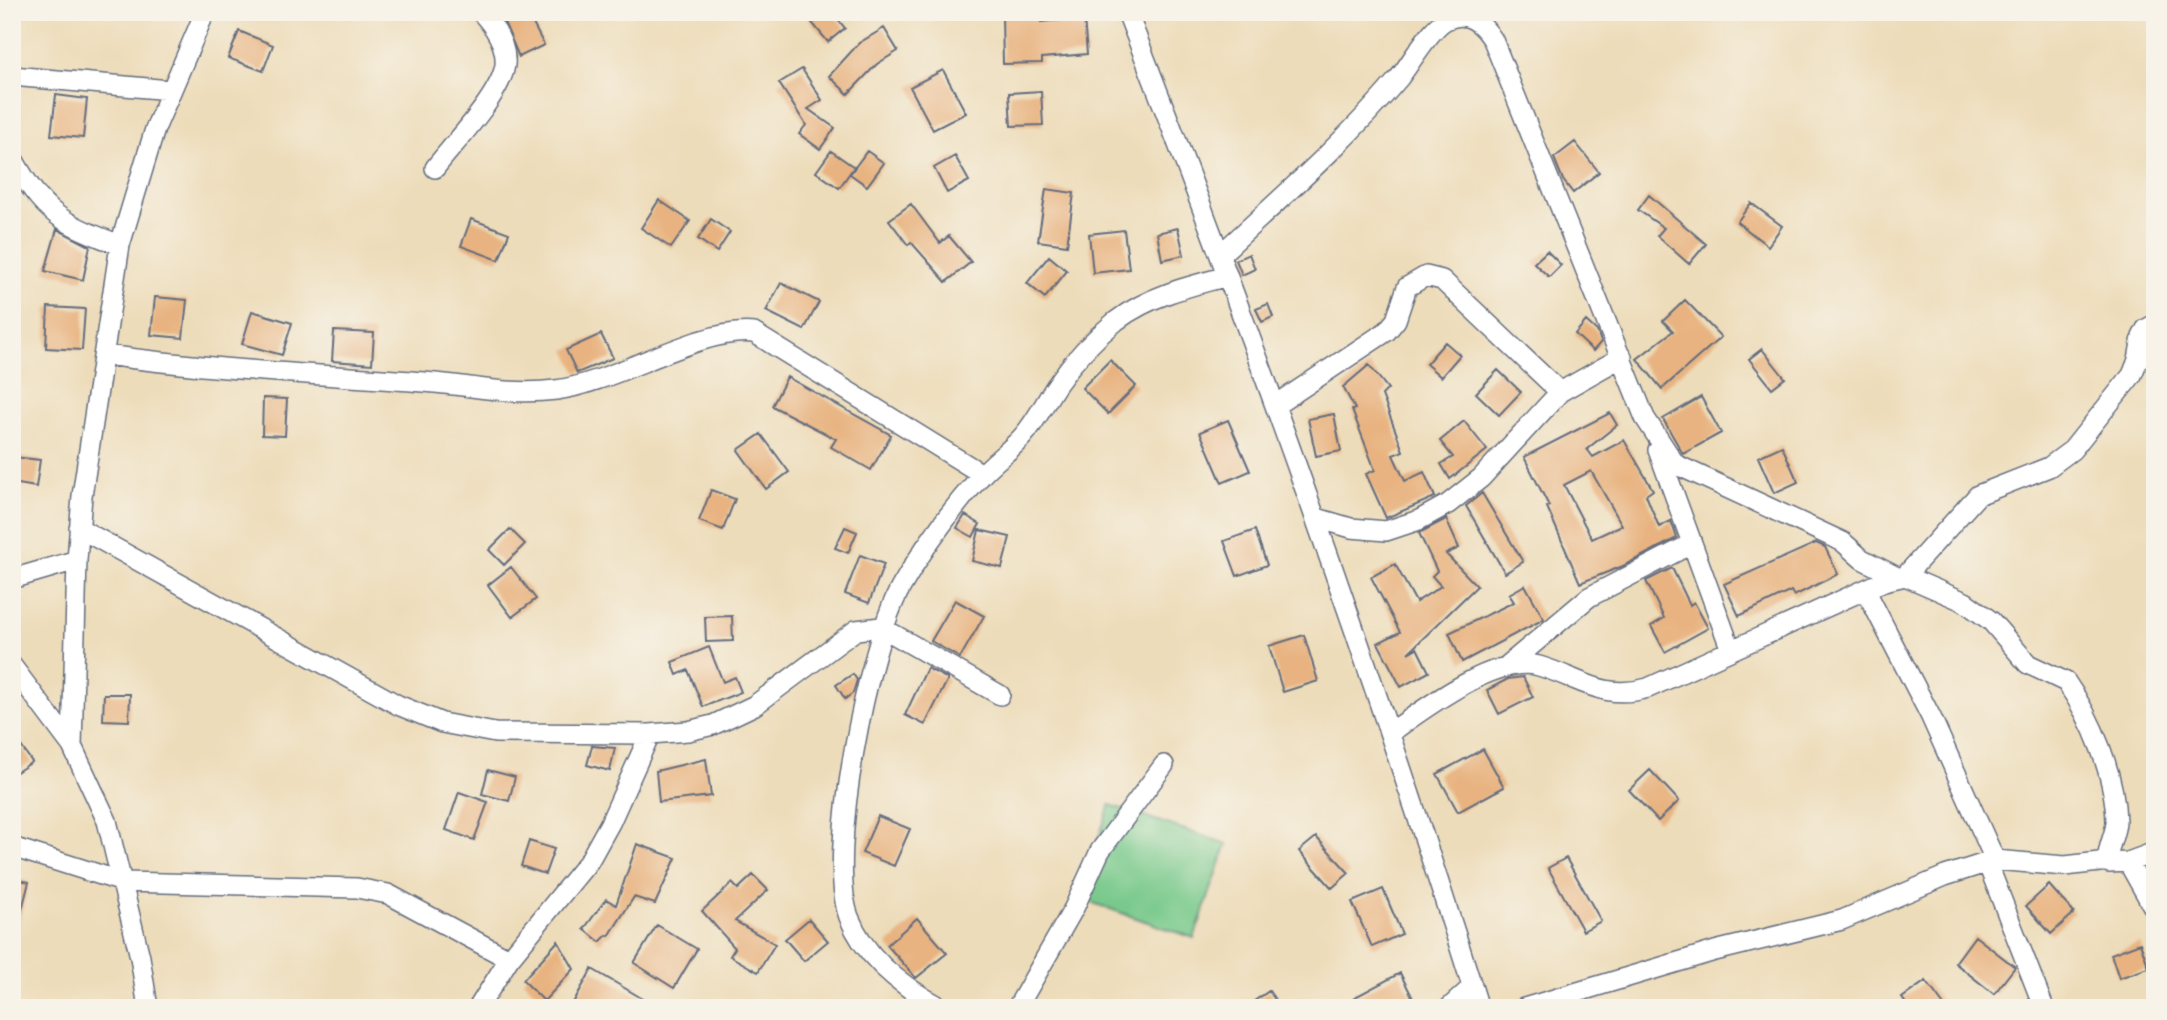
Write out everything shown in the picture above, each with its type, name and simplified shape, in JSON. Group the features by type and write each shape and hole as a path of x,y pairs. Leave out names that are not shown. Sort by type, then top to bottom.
{"street":[{"path":"72,747 79,528 120,245 170,90 205,12"},
{"path":"435,167 498,85 505,64 502,43 493,25 481,12"},
{"path":"1127,12 1221,254 1317,518 1479,1008"},
{"path":"1221,254 1349,134 1446,20 1466,16 1483,24 1493,40 1653,434 1731,650"},
{"path":"12,76 170,90"},
{"path":"12,158 36,196 55,216 74,228 120,245"},
{"path":"935,1007 879,963 861,941 848,915 840,875 841,846 858,732 881,627 916,563 982,474 1024,434 1060,381 1116,321 1178,289 1228,276"},
{"path":"1276,405 1387,331 1396,320 1408,287 1426,276 1442,280 1560,392"},
{"path":"1508,665 1538,666 1618,694 1647,688 1900,576 1978,495 2049,467 2073,450 2132,375 2142,337 2146,329 2155,324"},
{"path":"106,355 282,375 427,382 496,392 526,393 560,390 711,339 739,331 754,333 982,474"},
{"path":"1317,518 1351,528 1386,531 1419,520 1448,504 1481,478 1560,392 1622,357"},
{"path":"1653,434 1675,464 1843,542 1862,559 1980,611 2017,656 2040,671 2066,682 2110,773 2116,822 2108,861"},
{"path":"79,528 398,705 442,723 495,733 650,734 688,731 725,720 755,705 856,630 881,627 1000,695"},
{"path":"1390,733 1447,695 1508,665 1589,597 1691,544"},
{"path":"12,579 77,560"},
{"path":"1866,591 1931,717 1991,861 2035,976 2044,1008"},
{"path":"12,666 72,747 107,821 123,882 148,1008"},
{"path":"478,1008 509,959 595,851 650,734"},
{"path":"1017,1008 1074,908 1100,851 1164,765"},
{"path":"12,847 123,882 357,888 388,894 509,959"},
{"path":"1524,1008 1715,951 1842,920 1945,876 1991,861 2064,866 2108,861 2113,865 2155,852"},
{"path":"2128,862 2155,910"},
{"path":"1449,1008 1472,987"}],"green space":[{"path":"1110,805 1227,844 1194,938 1078,898"}],"building":[{"path":"527,12 544,45 519,57 504,22"},
{"path":"816,12 832,12 845,28 828,42 809,19"},
{"path":"1041,15 1041,22 1084,18 1087,54 1042,58 1042,63 1003,64 1002,16"},
{"path":"884,28 898,51 877,64 848,94 829,76 859,43"},
{"path":"239,31 273,45 263,71 228,58"},
{"path":"802,69 822,100 808,109 835,128 820,149 799,134 806,125 779,83"},
{"path":"943,70 966,113 933,130 910,87"},
{"path":"1041,91 1043,125 1011,126 1009,93"},
{"path":"56,95 87,99 83,138 51,135"},
{"path":"1575,142 1599,172 1573,193 1563,180 1554,158"},
{"path":"831,151 854,167 839,188 816,172"},
{"path":"867,151 884,163 867,186 850,174"},
{"path":"955,156 969,181 947,193 934,168"},
{"path":"1046,189 1074,193 1067,245 1038,241"},
{"path":"1649,195 1706,244 1689,264 1657,236 1664,228 1638,210"},
{"path":"659,200 690,221 671,248 641,228"},
{"path":"1751,203 1782,226 1768,246 1737,222"},
{"path":"911,204 940,243 949,236 971,262 946,282 911,242 908,245 889,220"},
{"path":"471,219 509,233 499,260 461,246"},
{"path":"711,219 730,232 717,252 698,239"},
{"path":"1178,228 1184,255 1162,260 1157,233"},
{"path":"57,229 90,246 83,280 45,271"},
{"path":"1124,230 1129,269 1093,273 1089,234"},
{"path":"1547,251 1561,265 1549,277 1534,263"},
{"path":"1249,254 1255,269 1242,275 1236,260"},
{"path":"1049,256 1067,271 1045,298 1027,283"},
{"path":"781,283 819,302 804,330 766,311"},
{"path":"155,297 187,300 183,338 151,335"},
{"path":"1685,300 1721,337 1662,389 1637,359 1673,331 1663,321"},
{"path":"1268,304 1273,317 1262,322 1256,309"},
{"path":"48,307 85,309 82,350 46,348"},
{"path":"252,311 292,323 282,355 242,344"},
{"path":"1586,321 1597,331 1601,342 1593,351 1575,334"},
{"path":"334,331 374,333 372,364 332,361"},
{"path":"601,334 613,358 577,373 566,350"},
{"path":"1445,342 1460,355 1441,377 1426,364"},
{"path":"1762,349 1785,378 1772,388 1749,359"},
{"path":"1110,360 1136,386 1108,414 1082,388"},
{"path":"1369,365 1388,389 1382,395 1403,451 1393,455 1405,481 1424,472 1435,497 1386,518 1366,474 1375,470 1352,410 1355,409 1343,387"},
{"path":"1498,370 1521,392 1499,415 1476,393"},
{"path":"787,377 891,435 871,470 831,447 836,439 772,406"},
{"path":"1701,397 1721,433 1683,454 1663,419"},
{"path":"263,398 287,399 285,436 262,435"},
{"path":"1610,413 1617,425 1587,449 1593,457 1624,440 1653,490 1646,495 1659,527 1671,521 1677,538 1623,566 1580,583 1547,507 1549,506 1524,457","holes":["1591,471 1622,525 1592,539 1564,485"]},
{"path":"1334,414 1341,451 1316,456 1308,419"},
{"path":"1228,420 1250,471 1222,483 1200,432"},
{"path":"1464,421 1487,450 1450,479 1441,464 1453,457 1440,441"},
{"path":"761,434 789,472 766,489 738,450"},
{"path":"1782,446 1798,482 1774,493 1758,457"},
{"path":"14,457 40,460 36,487 12,483"},
{"path":"711,490 735,499 723,530 699,521"},
{"path":"1482,493 1523,562 1505,573 1466,506"},
{"path":"965,515 980,524 973,537 957,528"},
{"path":"1446,519 1459,548 1446,554 1477,586 1408,653 1417,648 1429,672 1401,687 1378,643 1400,632 1371,577 1395,564 1416,602 1441,586 1432,576 1437,571 1419,533"},
{"path":"845,527 857,532 848,553 835,548"},
{"path":"510,529 525,544 504,565 489,550"},
{"path":"979,530 1010,537 1002,568 972,561"},
{"path":"1255,530 1267,565 1237,576 1224,541"},
{"path":"1816,543 1825,547 1838,574 1794,596 1791,591 1739,616 1724,584"},
{"path":"860,555 884,564 869,603 845,594"},
{"path":"511,567 536,599 512,617 488,585"},
{"path":"1672,568 1690,605 1694,602 1708,628 1665,652 1651,626 1664,618 1646,581"},
{"path":"1525,585 1544,619 1462,662 1449,633 1514,602 1509,594"},
{"path":"955,600 984,616 960,658 931,641"},
{"path":"732,616 733,641 706,642 705,617"},
{"path":"1304,635 1318,681 1283,692 1269,646"},
{"path":"709,647 723,682 735,677 741,692 703,707 688,670 677,675 672,662"},
{"path":"927,668 948,679 925,725 905,715"},
{"path":"853,674 857,680 853,693 845,699 836,685"},
{"path":"1523,677 1533,697 1499,714 1487,690 1508,679"},
{"path":"104,694 130,694 129,721 103,720"},
{"path":"12,733 32,762 12,775"},
{"path":"592,746 615,748 610,771 587,765"},
{"path":"1483,749 1504,787 1458,812 1437,774"},
{"path":"706,759 711,796 659,802 656,771"},
{"path":"488,770 515,777 509,801 482,794"},
{"path":"1650,770 1679,801 1658,821 1629,790"},
{"path":"459,792 488,802 474,840 446,830"},
{"path":"878,816 910,829 894,866 862,853"},
{"path":"1316,837 1349,873 1332,888 1299,851"},
{"path":"529,841 554,849 545,874 521,866"},
{"path":"637,844 676,858 655,904 634,897 609,936 600,942 584,929 606,899 616,905"},
{"path":"1566,858 1601,921 1583,931 1548,868"},
{"path":"753,875 768,890 735,921 775,944 758,972 730,956 735,948 702,911 732,883 738,889"},
{"path":"12,878 29,882 17,929 12,928"},
{"path":"2049,885 2074,913 2051,934 2026,906"},
{"path":"1383,889 1402,934 1372,947 1352,902"},
{"path":"917,918 947,953 916,978 887,945"},
{"path":"809,919 828,941 804,961 785,939"},
{"path":"657,925 697,949 674,988 634,963"},
{"path":"1975,936 2015,967 1994,994 1955,963"},
{"path":"558,941 574,969 544,1001 523,980"},
{"path":"2140,943 2149,968 2119,978 2111,954"},
{"path":"592,969 658,1008 581,1008 573,1003"},
{"path":"1400,973 1418,1008 1342,1008 1357,996"},
{"path":"1926,981 1946,1008 1909,1008 1902,998"},
{"path":"1269,991 1281,1008 1244,1008"}]}
